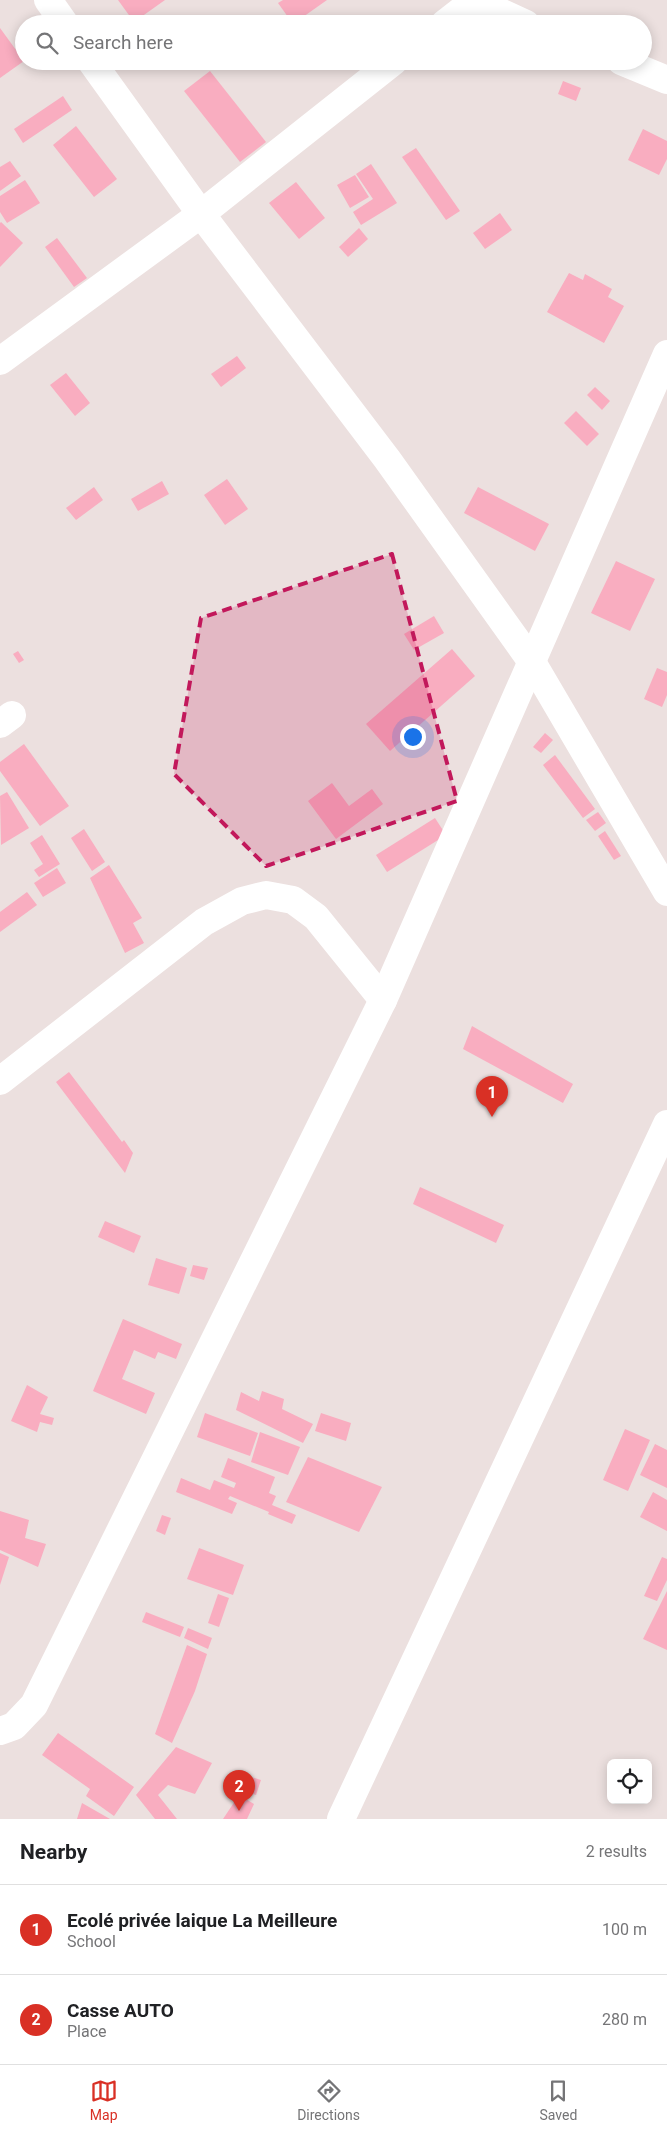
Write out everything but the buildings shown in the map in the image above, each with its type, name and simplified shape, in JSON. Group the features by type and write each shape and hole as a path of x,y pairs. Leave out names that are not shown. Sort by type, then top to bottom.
{"street":[{"path":"48,0 59,15"},
{"path":"456,15 475,0 507,15"},
{"path":"98,70 201,214 387,458 532,662 667,892"},
{"path":"0,361 201,214 383,70"},
{"path":"643,70 667,80"},
{"path":"0,1731 14,1726 34,1705 383,1000 667,354"},
{"path":"0,1081 204,922 242,901 266,895 293,900 316,917 383,1000"},
{"path":"341,1819 667,1124"}],"highlighted area":[{"path":"392,554 457,801 266,866 174,774 201,618"}],"place":[{"name":"Ecolé privée laique La Meilleure","path":"492,1117"},
{"name":"Casse AUTO","path":"239,1811"}]}
